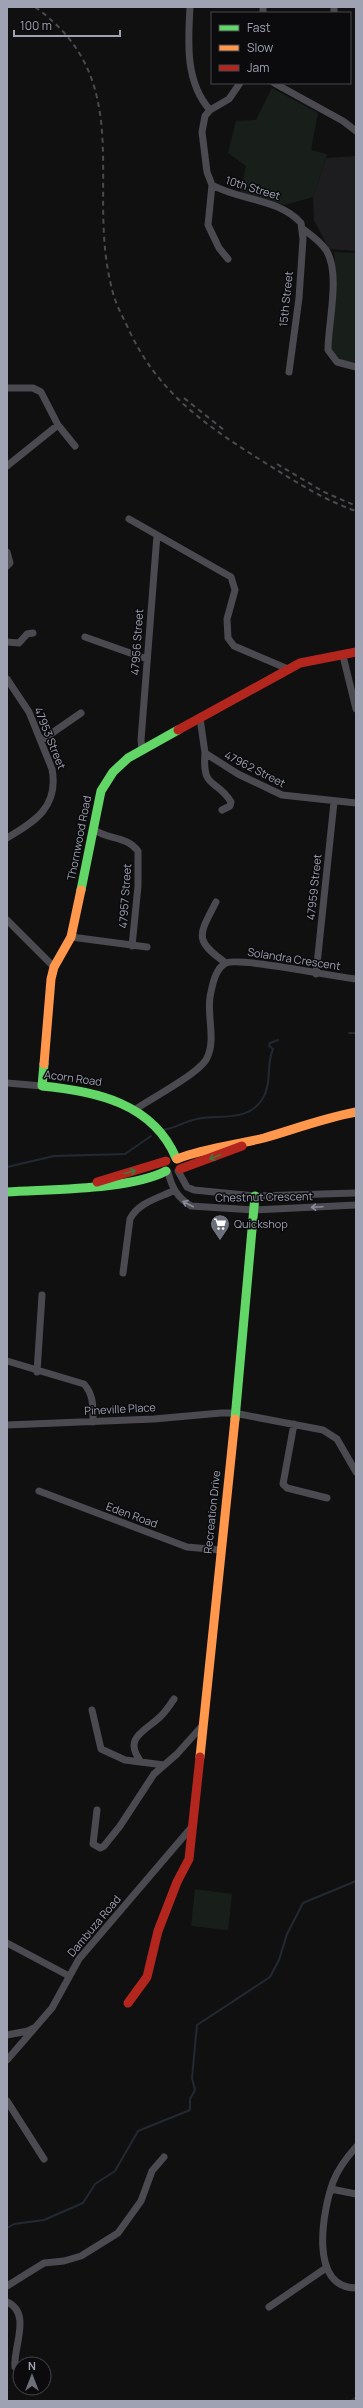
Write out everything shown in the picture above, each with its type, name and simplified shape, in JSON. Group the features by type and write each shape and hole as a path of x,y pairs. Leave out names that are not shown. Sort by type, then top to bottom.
{"street":[{"path":"190,7 189,38 192,74 203,101 210,110"},
{"path":"228,259 219,248 208,225 212,185 207,172 202,132 205,116 210,110 229,99 239,84"},
{"path":"276,84 343,121 356,132"},
{"name":"10th Street","path":"212,185 224,192 285,208 301,223 303,229 318,240 330,260 332,297 328,350 337,362 356,367"},
{"name":"15th Street","path":"289,372 299,298 303,229"},
{"path":"7,388 33,388 41,392 58,425 75,446"},
{"path":"7,466 58,425"},
{"path":"129,519 231,577 236,590 227,619 228,638 234,646 288,669"},
{"name":"47956 Street","path":"142,750 147,659 157,535"},
{"path":"7,552 10,563 7,566"},
{"path":"7,642 19,643 27,634 33,633"},
{"path":"84,637 147,659"},
{"name":"Thornwood Road","path":"42,1086 51,979 54,967 71,937 101,791 107,780 119,766 142,750 288,669 315,658 343,656 356,652"},
{"path":"343,656 356,709"},
{"name":"47953 Street","path":"7,679 29,712 42,740 52,768 52,794 39,817 7,838"},
{"path":"42,740 81,713"},
{"path":"200,718 205,753 204,767 207,779 228,796 231,802 230,806 222,810"},
{"name":"47962 Street","path":"205,753 238,774 272,791 296,799 356,803"},
{"name":"47959 Street","path":"316,974 334,802"},
{"name":"47957 Street","path":"93,829 98,833 128,841 138,851 138,886 132,946"},
{"path":"136,1110 191,1074 207,1058 210,1039 210,998 219,969 226,963 205,947 202,938 204,926 216,902"},
{"path":"7,920 54,967"},
{"path":"71,937 147,947"},
{"name":"Solandra Crescent","path":"226,963 250,962 316,974 356,979"},
{"name":"Acorn Road","path":"7,1083 96,1092 113,1097 136,1110 167,1142 172,1159"},
{"path":"94,1184 172,1159 224,1145 248,1141 334,1115 356,1112"},
{"path":"7,1192 28,1192 94,1184 139,1181 160,1176 167,1172 171,1174 239,1148 248,1141"},
{"path":"172,1159 179,1170"},
{"path":"123,1272 130,1219 133,1212 143,1204 173,1191 164,1166 172,1159"},
{"name":"Chestnut Crescent","path":"179,1170 187,1187 194,1190 254,1196 356,1193"},
{"name":"Chestnut Crescent","path":"173,1191 182,1201 191,1206 254,1210 356,1205"},
{"name":"Recreation Drive","path":"128,2003 147,1977 158,1931 177,1882 188,1859 190,1829 217,1597 220,1550 234,1413 242,1355 254,1196"},
{"path":"37,1372 42,1295"},
{"path":"7,1361 37,1372 66,1377 84,1384 89,1390 92,1400 93,1422"},
{"name":"Pineville Place","path":"7,1425 154,1419 201,1413 234,1413 323,1430 332,1435 356,1472"},
{"path":"294,1424 283,1484 287,1488 327,1498"},
{"name":"Eden Road","path":"39,1491 187,1546 220,1550"},
{"path":"141,1762 135,1754 135,1741 144,1729 166,1710 174,1699"},
{"path":"92,1710 97,1741 101,1749 125,1760 164,1765"},
{"path":"97,1810 93,1844 100,1848 104,1846 120,1826 154,1774 202,1726"},
{"name":"Dambuza Road","path":"7,2060 52,2008 79,1958 94,1939 190,1829"},
{"path":"7,1943 69,1976"},
{"path":"7,2035 28,2031 39,2024"},
{"path":"7,2101 44,2159"},
{"path":"356,2147 337,2174 324,2214 322,2232 326,2268 332,2278 341,2284 356,2288"},
{"path":"7,2286 44,2263 64,2261 81,2256 118,2233 141,2200 152,2171 164,2157"},
{"path":"331,2189 356,2194"},
{"path":"269,2307 326,2268"},
{"path":"7,2302 14,2307 20,2322 16,2356"}],"shaded area":[{"path":"272,88 318,113 311,150 327,154 313,197 285,205 240,193 246,166 228,153 236,121 256,120"},
{"path":"356,156 356,251 329,249 314,220 313,197 326,158"},
{"path":"334,252 356,253 356,363 339,360 331,349 336,288"},
{"path":"195,1889 232,1894 228,1930 191,1926"}],"waterway":[{"path":"349,1033 356,1033"},
{"path":"162,1130 197,1119 242,1114 257,1106 266,1092 273,1049 269,1046 270,1043 278,1040"},
{"path":"7,1167 54,1156 125,1154 151,1136"},
{"path":"7,2228 14,2224 44,2220 83,2203 95,2184 115,2171 138,2131 190,2110 190,2099 195,2090 192,2078 197,2025 270,1977 279,1960 287,1934 303,1903 356,1881"},
{"path":"351,2401 356,2397"}],"railway":[{"path":"35,7 67,36 87,68 98,102 102,138 105,251 115,299 140,351 154,372 170,390 205,422 245,450 299,484 333,502 356,511"},
{"path":"184,398 224,430"},
{"path":"277,464 324,492 354,505"}],"traffic: fast":[{"path":"81,890 101,791 113,772 128,758 178,730"},
{"path":"44,1064 42,1086 62,1088 102,1096 137,1112 153,1124 166,1139 176,1158"},
{"path":"7,1192 89,1188 132,1182 166,1171"},
{"path":"235,1419 255,1196"}],"traffic: slow":[{"path":"44,1064 51,979 54,967 71,937 81,890"},
{"path":"177,1159 209,1149 264,1138 321,1120 356,1112"},
{"path":"200,1757 235,1419"}],"traffic: jam":[{"path":"178,730 300,663 356,652"},
{"path":"180,1169 242,1146"},
{"path":"97,1182 166,1161"},
{"path":"128,2003 147,1977 158,1931 177,1882 189,1859 200,1757"}],"place":[{"name":"Quickshop","path":"220,1241"}]}
